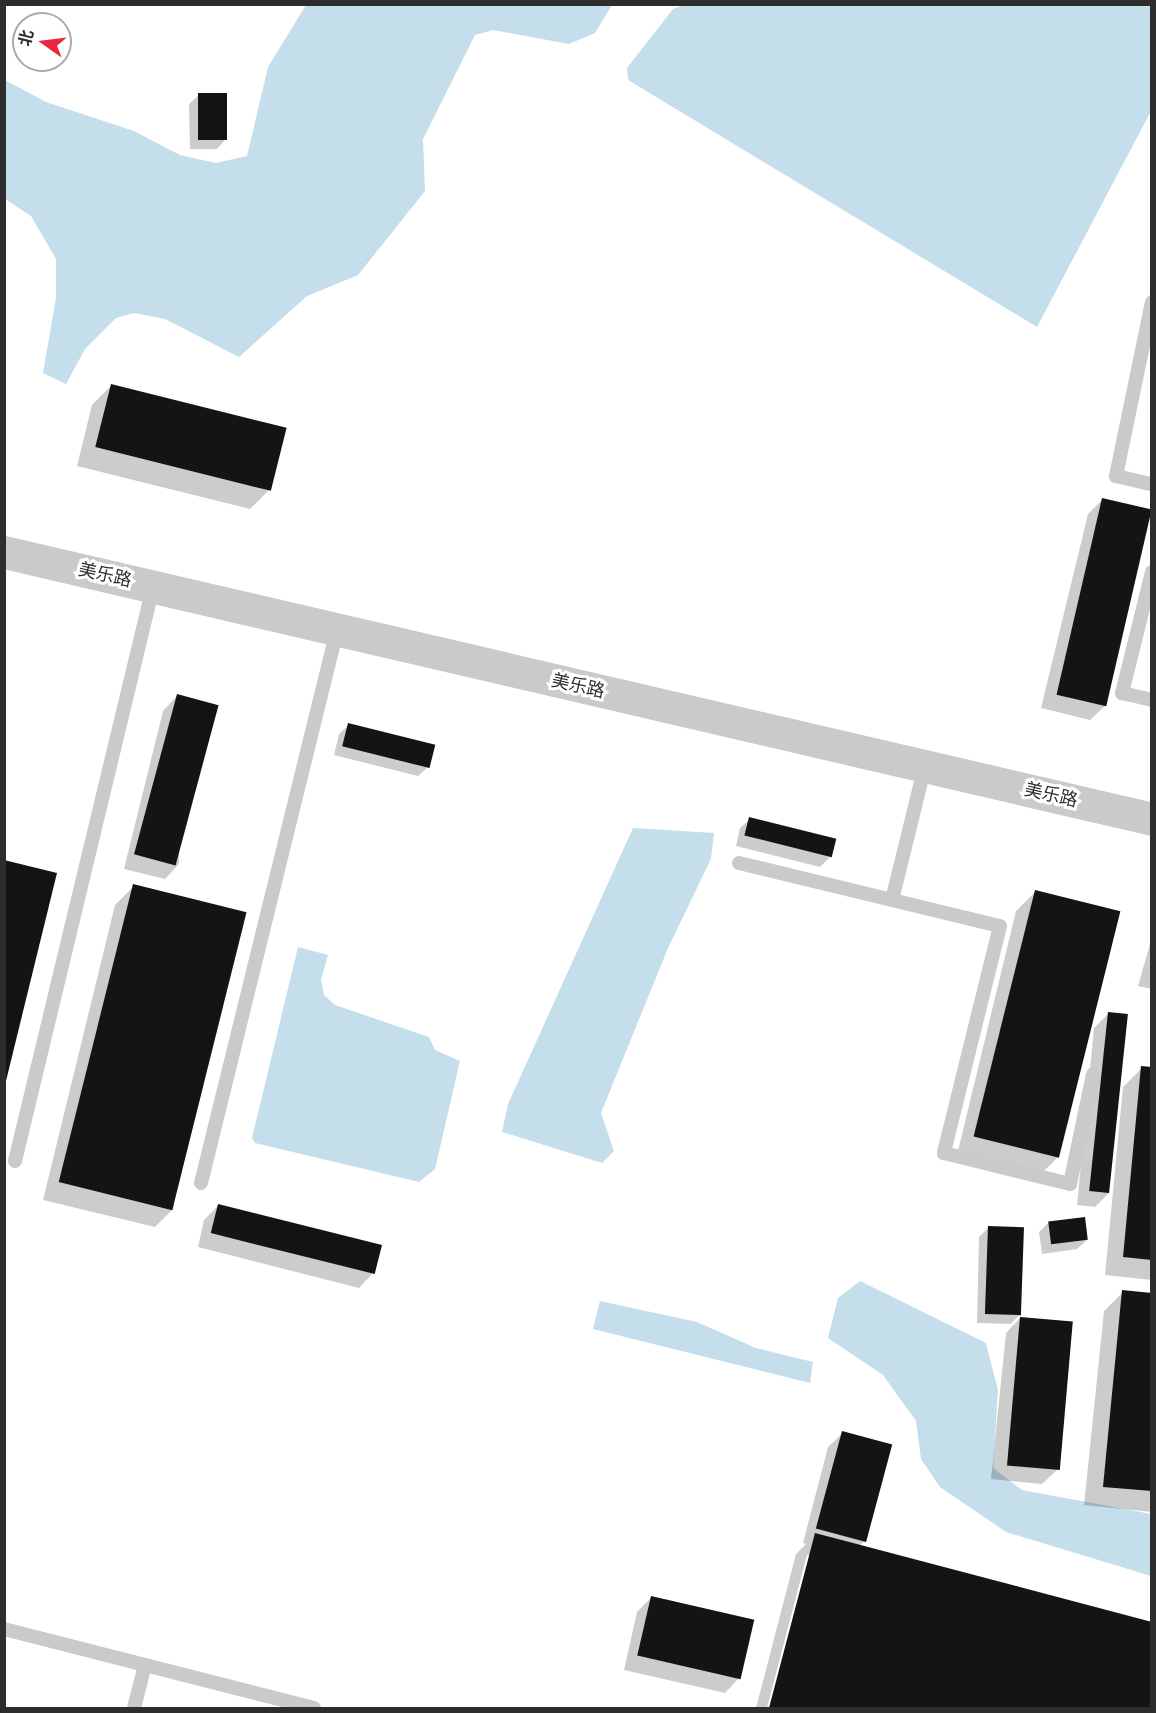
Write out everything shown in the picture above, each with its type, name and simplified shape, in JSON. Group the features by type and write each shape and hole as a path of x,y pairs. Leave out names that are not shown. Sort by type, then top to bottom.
{"street":[{"name":"美乐路","path":"4,552 1152,819"}],"lane":[{"path":"1152,302 1116,476 1152,484"},
{"path":"1152,572 1122,693 1152,700"},
{"path":"15,1161 153,587"},
{"path":"201,1183 337,630"},
{"path":"892,900 925,766"},
{"path":"740,863 1000,926 944,1153 1070,1184 1093,1074"},
{"path":"4,1629 314,1708"},
{"path":"134,1708 145,1665"}],"water":[{"path":"306,5 612,5 595,33 569,44 493,30 475,35 423,139 425,191 358,275 307,296 239,357 165,319 134,313 116,318 85,349 66,384 43,373 56,298 56,259 31,216 5,199 5,80 46,102 134,131 180,155 216,163 247,156 268,67"},
{"path":"684,5 1151,5 1151,111 1037,327 628,80 627,68 673,9"},
{"path":"633,828 714,833 711,859 668,948 601,1113 614,1151 602,1163 502,1132 508,1104"},
{"path":"298,947 328,955 321,980 324,995 335,1005 429,1037 435,1050 460,1061 435,1169 419,1182 255,1143 252,1138"},
{"path":"860,1281 986,1343 998,1390 993,1468 1022,1490 1151,1514 1151,1576 1006,1532 940,1487 921,1459 916,1421 883,1375 828,1338 838,1298"},
{"path":"600,1301 697,1322 756,1348 813,1362 810,1383 593,1329"}],"building":[{"path":"198,93 227,93 227,140 198,140"},
{"path":"111,384 287,428 271,491 95,447"},
{"path":"1102,498 1152,509 1106,706 1057,695"},
{"path":"177,694 219,705 176,865 134,854"},
{"path":"348,723 435,745 430,768 342,746"},
{"path":"749,817 836,839 832,857 744,835"},
{"path":"4,860 57,873 5,1085 4,1085"},
{"path":"133,884 247,912 172,1210 59,1182"},
{"path":"1035,890 1120,911 1059,1158 974,1136"},
{"path":"1108,1012 1128,1014 1109,1193 1089,1191"},
{"path":"1141,1066 1152,1067 1152,1260 1123,1257"},
{"path":"218,1204 382,1245 375,1274 211,1233"},
{"path":"1085,1217 1088,1240 1051,1244 1048,1222"},
{"path":"988,1226 1024,1227 1021,1315 985,1314"},
{"path":"1122,1290 1152,1293 1152,1491 1103,1487"},
{"path":"1020,1317 1073,1322 1060,1470 1007,1465"},
{"path":"842,1431 892,1444 866,1542 816,1529"},
{"path":"815,1533 1152,1622 1152,1708 769,1708"},
{"path":"651,1596 754,1620 741,1679 637,1655"}]}
